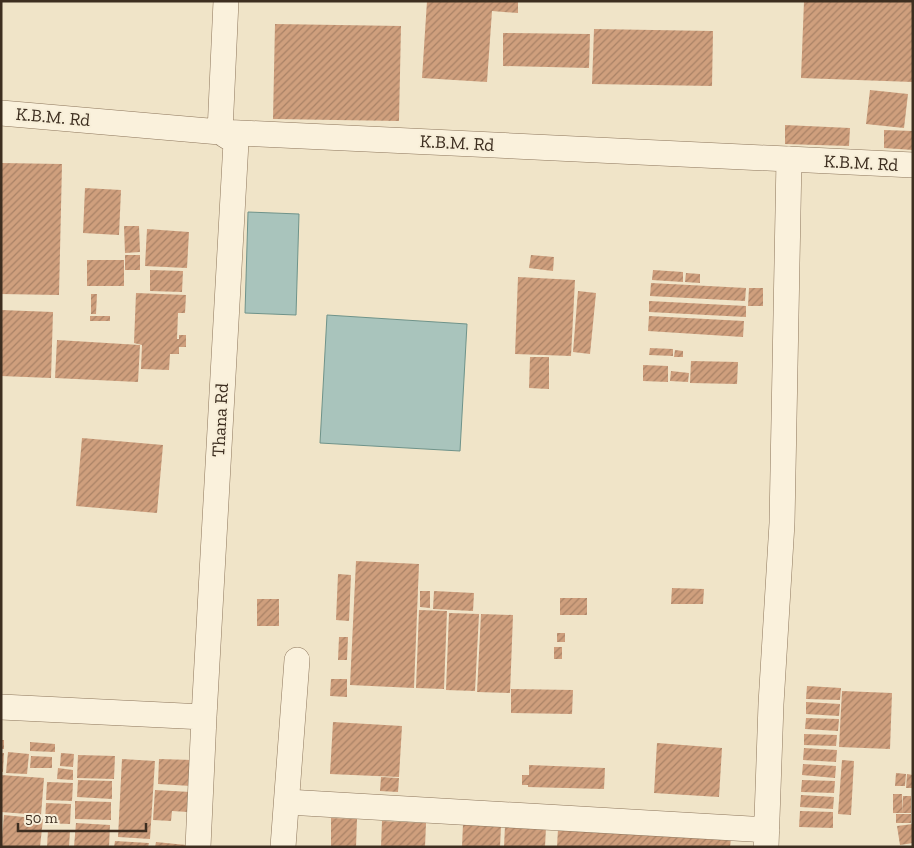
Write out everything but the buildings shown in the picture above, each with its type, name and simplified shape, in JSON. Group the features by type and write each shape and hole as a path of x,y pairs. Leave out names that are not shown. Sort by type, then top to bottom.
{"street":[{"path":"220,132 226,1"},
{"name":"K.B.M. Rd","path":"1,113 220,132 913,165"},
{"name":"Thana Rd","path":"198,847 236,142 220,132"},
{"path":"287,802 766,838 782,523 789,159"},
{"path":"283,847 297,660"},
{"path":"1,707 204,716"}],"water":[{"path":"248,212 299,214 296,315 245,313"},
{"path":"327,315 467,324 460,451 320,443"}]}
